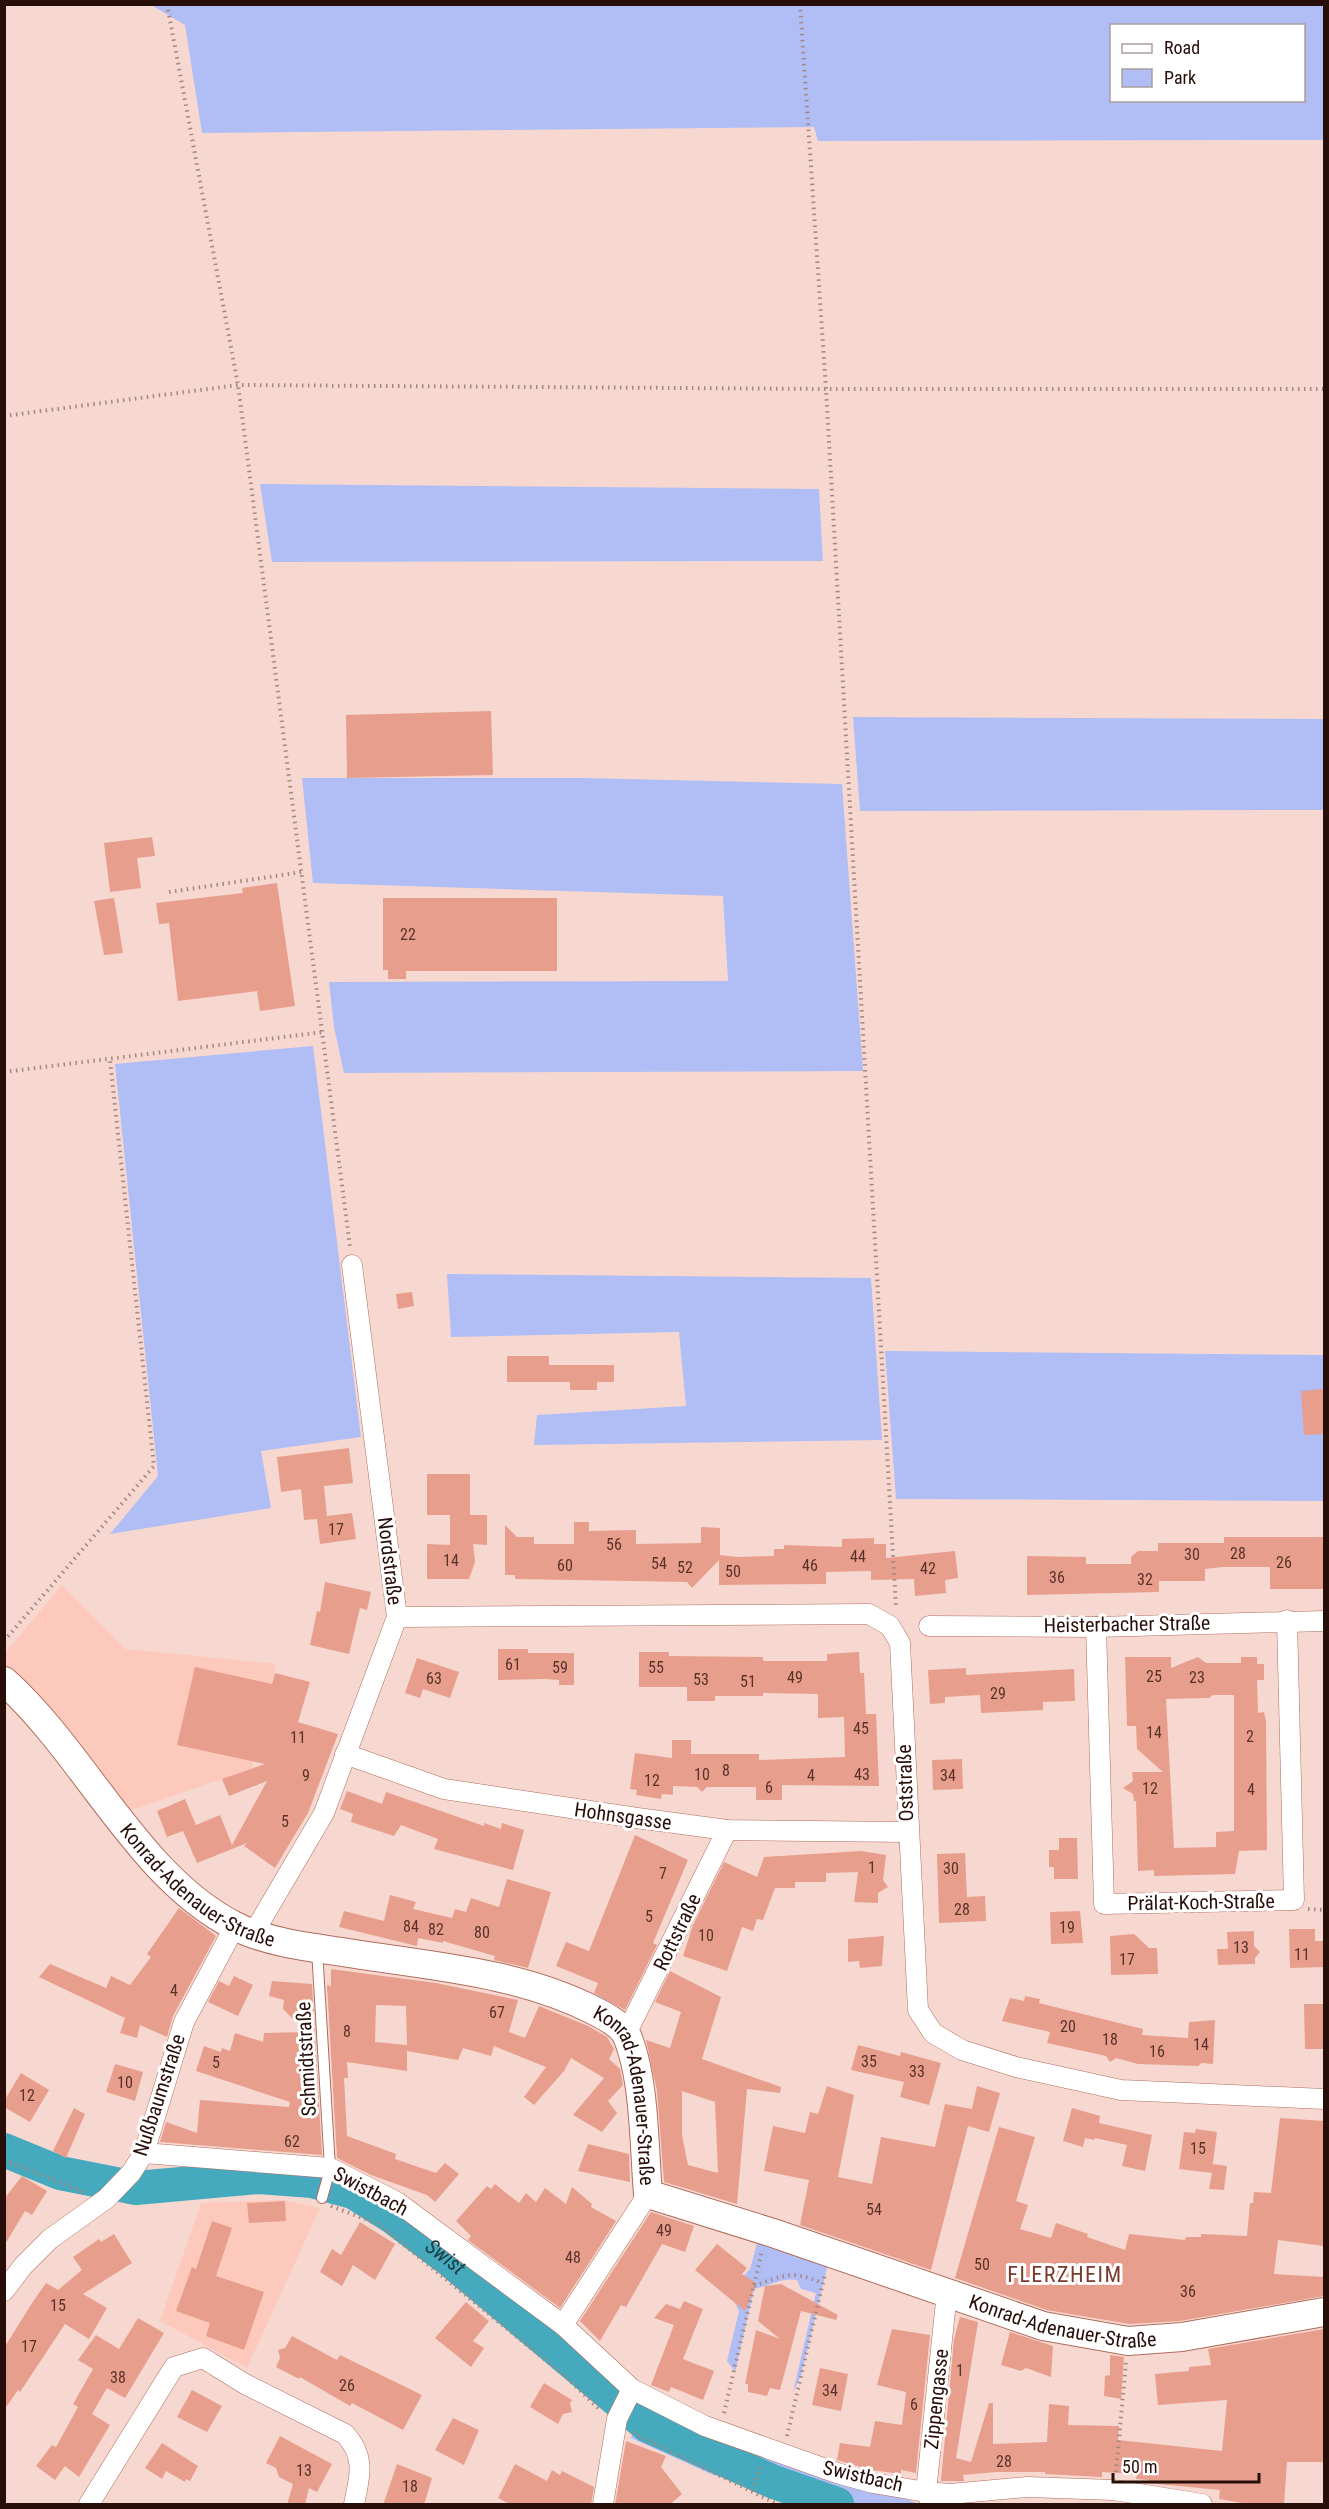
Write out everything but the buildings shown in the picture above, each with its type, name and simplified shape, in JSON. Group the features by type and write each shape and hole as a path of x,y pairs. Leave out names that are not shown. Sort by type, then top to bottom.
{"main road":[{"name":"Konrad-Adenauer-Straße","path":"4,1681 55,1733 144,1849 175,1882 205,1908 244,1930 317,1948 520,1981 563,1995 609,2018 626,2034 639,2088 648,2194 773,2233 1043,2326 1128,2341 1182,2337 1324,2312"}],"street":[{"name":"Nordstraße","path":"244,1930 324,1813 397,1617 352,1265"},
{"path":"397,1617 869,1614 890,1626"},
{"name":"Heisterbacher Straße","path":"929,1626 1096,1627 1287,1620 1324,1621"},
{"name":"Prälat-Koch-Straße","path":"1096,1627 1104,1904 1294,1900 1287,1620"},
{"name":"Oststraße","path":"890,1626 900,1643 907,1832 918,2010 933,2032 962,2049 1016,2067 1121,2090 1324,2098"},
{"name":"Hohnsgasse","path":"345,1754 444,1789 727,1830 907,1832"},
{"name":"Rottstraße","path":"626,2034 727,1830"},
{"name":"Nußbaumstraße","path":"4,2290 23,2266 51,2239 102,2202 131,2173 144,2153 184,2022 244,1930"},
{"name":"Swistbach","path":"144,2153 329,2170 397,2202 563,2325 630,2391 719,2432 775,2452 929,2498 1027,2487 1114,2490 1202,2505"},
{"path":"563,2325 648,2194"},
{"name":"Zippengasse","path":"929,2498 947,2292"},
{"path":"89,2505 174,2367 203,2358 245,2384 345,2434 355,2445 361,2470 354,2505"},
{"path":"603,2505 617,2422 630,2391"}],"lane":[{"name":"Schmidtstraße","path":"317,1948 329,2170 323,2201"}],"path":[{"path":"167,4 238,385 352,1265"},
{"path":"800,4 826,390 896,1609 890,1626"},
{"path":"4,416 238,385 826,390 1324,388"},
{"path":"169,892 302,872"},
{"path":"4,1072 323,1032"},
{"path":"4,1641 154,1466 110,1060"},
{"path":"4,2160 82,2190 102,2202"},
{"name":"Swistbach","path":"323,2201 378,2224 565,2376 617,2422 777,2505"},
{"path":"719,2432 754,2286 758,2260 773,2233"},
{"path":"752,2491 775,2452 831,2253"},
{"path":"754,2286 787,2274 806,2276 822,2283"},
{"path":"1114,2490 1128,2341"}],"shaded area":[{"path":"62,1585 125,1649 276,1664 252,1769 128,1811 50,1710 5,1664 5,1653"},
{"path":"284,2200 320,2208 247,2368 160,2321 201,2203"}],"green space":[{"path":"151,5 1324,5 1324,140 818,141 814,127 202,133 185,25"},
{"path":"260,484 819,489 823,561 272,562"},
{"path":"853,717 1324,719 1324,810 860,811"},
{"path":"302,778 585,778 842,784 863,1071 344,1073 334,1027 329,982 728,981 723,896 313,883"},
{"path":"313,1046 361,1437 261,1451 271,1508 110,1534 158,1476 115,1064"},
{"path":"447,1274 871,1278 882,1440 534,1445 537,1415 686,1406 679,1332 451,1337"},
{"path":"885,1351 1324,1355 1324,1501 896,1499"},
{"path":"758,2240 828,2264 801,2376 793,2392 816,2293 801,2289 797,2280 781,2281 754,2289 735,2372 727,2361 739,2311 735,2303 750,2285 742,2278 750,2269"},
{"path":"643,2399 697,2427 920,2504 804,2504 711,2474 631,2438"}],"waterway":[{"name":"Swist","path":"4,2150 60,2173 136,2188 259,2177 312,2181 353,2192 394,2218 451,2261 648,2426 774,2482 837,2504"}],"district":[{"name":"FLERZHEIM","path":"1065,2274"}]}
